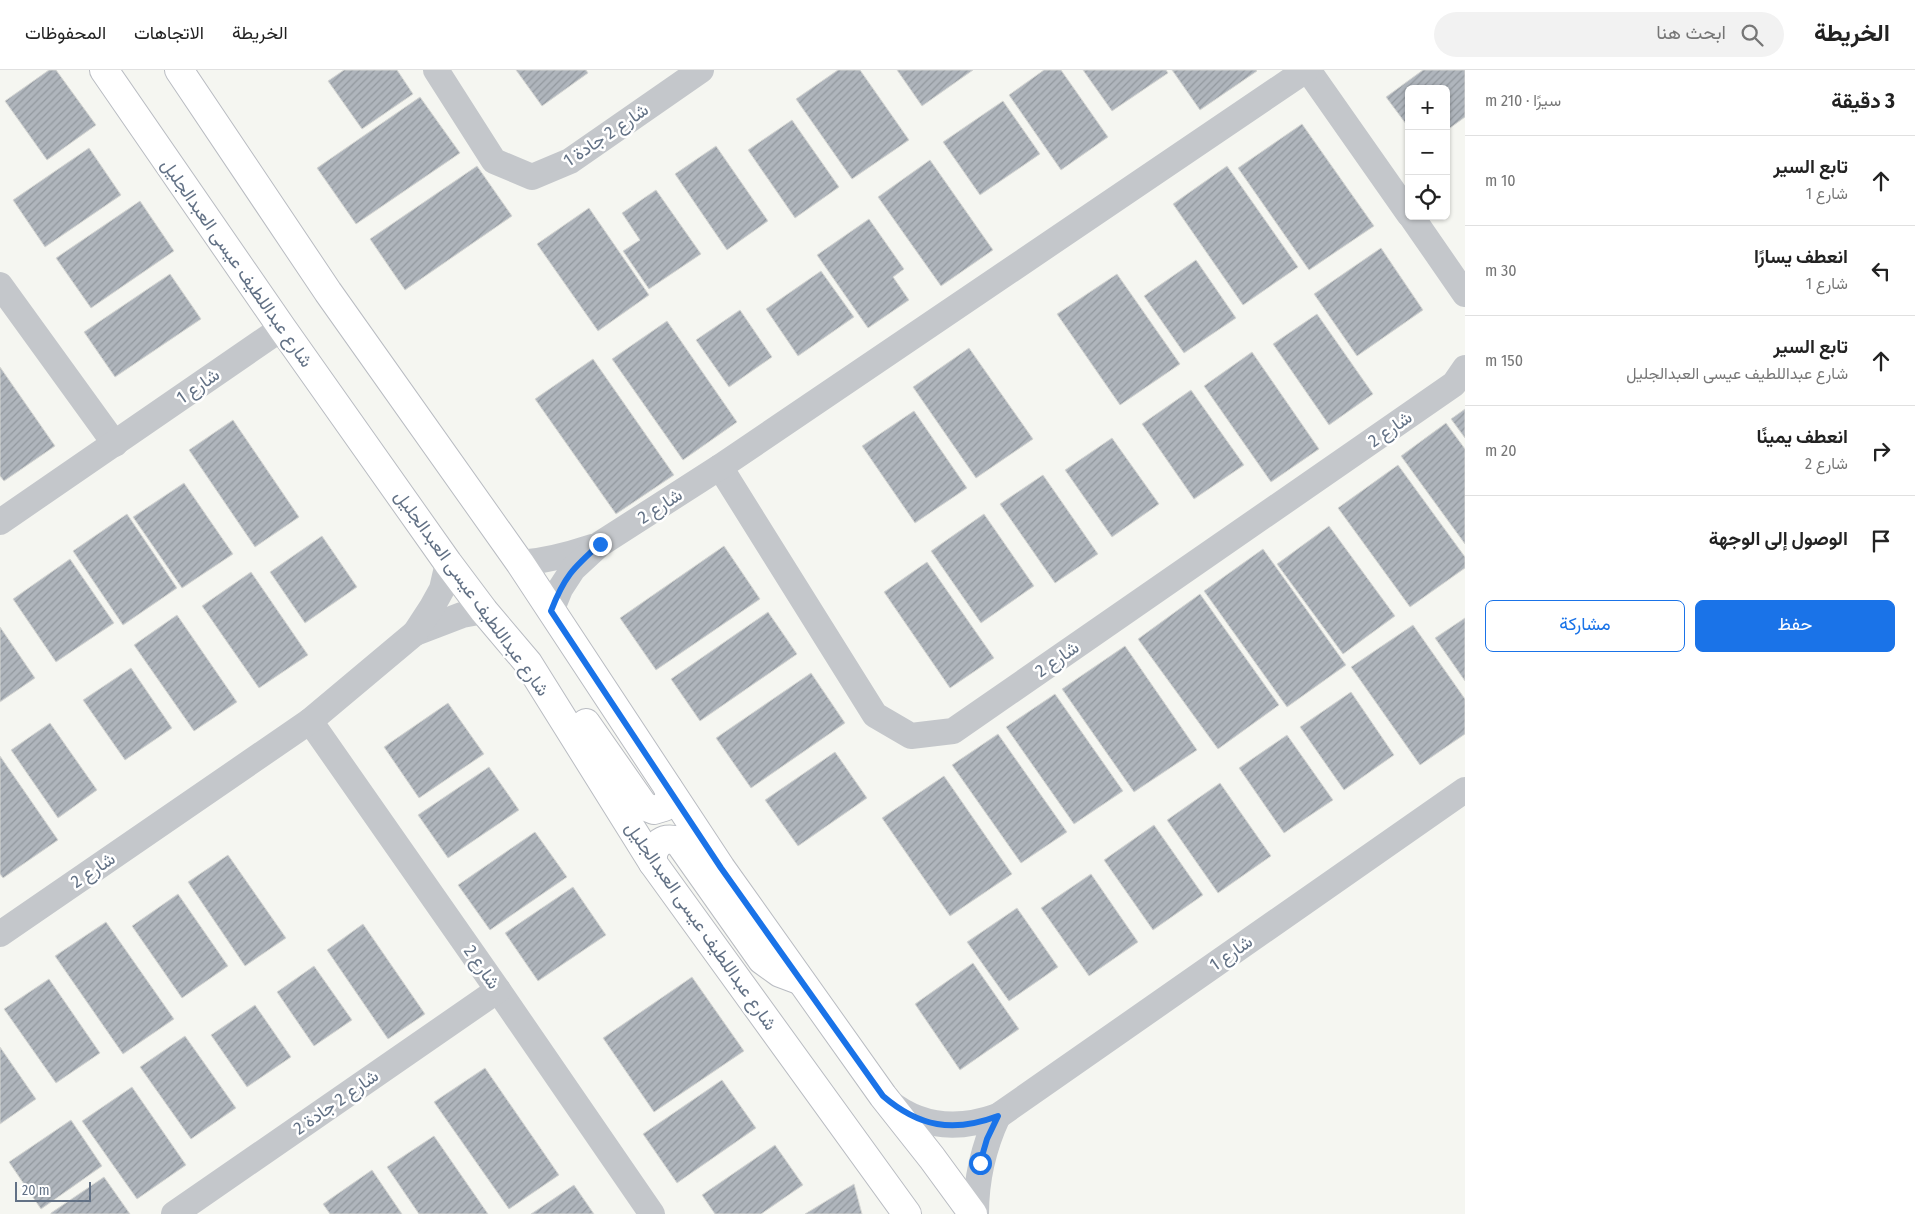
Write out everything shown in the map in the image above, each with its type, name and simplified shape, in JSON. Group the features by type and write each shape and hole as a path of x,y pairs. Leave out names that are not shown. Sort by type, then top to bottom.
{"street":[{"name":"شارع عبداللطيف عيسى العبدالجليل","path":"104,70 282,328 448,563 484,611 528,663 653,863 907,1214"},
{"path":"179,70 328,292 520,563 721,868 883,1096 975,1214"},
{"name":"شارع 2 جادة 1","path":"436,70 494,161 532,177 570,161 701,70"},
{"name":"شارع 2","path":"551,611 560,589 573,569 600,544 720,467 1307,70 1405,208"},
{"name":"شارع 2","path":"1413,220 1465,294"},
{"path":"0,285 115,444"},
{"name":"شارع 1","path":"0,522 282,328"},
{"name":"شارع 2","path":"720,467 875,715 911,736 953,731 1454,384 1465,368"},
{"name":"شارع 2","path":"520,563 543,561 565,556 600,544"},
{"name":"شارع 2","path":"0,934 310,721 415,633 442,589 448,563"},
{"name":"شارع 2","path":"415,633 462,615 484,611"},
{"path":"528,663 558,690 583,718 644,806 654,810 664,807 670,797 668,788"},
{"name":"شارع 2","path":"310,721 652,1214"},
{"name":"شارع 1","path":"883,1096 909,1115 924,1122 940,1125 957,1126 971,1124 998,1116 1465,790"},
{"path":"653,863 653,852 659,844 668,839 678,841 762,960 780,973 800,980"},
{"name":"شارع 2 جادة 2","path":"174,1214 498,990"},
{"name":"شارع 1","path":"975,1214 980,1163 987,1139 998,1116"}],"building":[{"path":"49,70 56,70 96,125 47,160 5,101"},
{"path":"344,70 397,70 413,94 362,129 328,81"},
{"path":"516,70 586,70 588,73 542,106"},
{"path":"838,70 860,70 909,140 852,179 796,99"},
{"path":"897,70 973,70 922,106"},
{"path":"1044,70 1061,70 1108,137 1061,170 1009,95"},
{"path":"1083,70 1166,70 1168,73 1112,111"},
{"path":"1172,70 1256,70 1257,71 1200,110"},
{"path":"1423,70 1465,70 1465,117 1450,128 1450,85 1405,85 1405,123 1386,97"},
{"path":"420,97 460,153 356,224 317,168"},
{"path":"1003,101 1040,154 980,195 943,142"},
{"path":"792,120 839,187 795,218 748,150"},
{"path":"1302,124 1374,226 1309,270 1238,168"},
{"path":"716,146 768,221 727,250 675,174"},
{"path":"89,148 121,195 45,247 13,200"},
{"path":"930,160 993,250 941,286 878,197"},
{"path":"477,166 512,216 405,290 370,239"},
{"path":"1227,166 1298,267 1243,305 1173,204"},
{"path":"656,190 701,254 649,289 623,251 640,240 622,213"},
{"path":"140,201 174,251 91,308 56,258"},
{"path":"589,208 649,295 598,331 537,244"},
{"path":"869,219 904,269 893,277 909,300 868,328 817,255"},
{"path":"1381,248 1423,310 1357,356 1314,294"},
{"path":"1196,260 1236,318 1184,353 1144,296"},
{"path":"821,271 854,317 798,356 766,309"},
{"path":"170,274 201,319 115,377 84,332"},
{"path":"1117,274 1180,364 1120,405 1057,314"},
{"path":"740,310 772,357 729,387 696,340"},
{"path":"1317,314 1373,394 1329,425 1273,344"},
{"path":"667,321 737,422 683,460 612,359"},
{"path":"969,348 1033,439 976,478 913,387"},
{"path":"1252,352 1319,449 1271,482 1204,386"},
{"path":"593,359 674,475 616,514 535,399"},
{"path":"0,367 55,446 4,481 0,476"},
{"path":"1191,390 1244,465 1194,499 1142,424"},
{"path":"1465,409 1465,438 1451,419"},
{"path":"914,411 967,488 915,523 862,446"},
{"path":"233,420 299,517 255,547 189,450"},
{"path":"1446,423 1465,449 1465,544 1401,456"},
{"path":"1112,438 1159,504 1112,537 1065,470"},
{"path":"1398,465 1465,557 1465,568 1410,607 1338,508"},
{"path":"1043,475 1098,554 1055,583 1000,504"},
{"path":"184,483 233,554 182,588 133,517"},
{"path":"127,514 177,588 123,625 73,551"},
{"path":"984,514 1034,586 981,623 931,551"},
{"path":"1329,526 1395,616 1343,654 1277,564"},
{"path":"322,536 357,587 305,623 270,572"},
{"path":"724,546 760,599 656,670 620,618"},
{"path":"1263,549 1346,665 1287,707 1204,591"},
{"path":"70,559 114,623 56,662 13,599"},
{"path":"927,562 994,658 950,688 884,592"},
{"path":"251,572 308,655 259,688 202,606"},
{"path":"1200,594 1279,705 1218,749 1138,639"},
{"path":"768,612 797,654 700,721 671,679"},
{"path":"177,615 237,702 194,731 134,645"},
{"path":"1465,618 1465,681 1435,638"},
{"path":"1413,625 1465,699 1465,734 1420,765 1351,667"},
{"path":"0,627 35,678 0,702"},
{"path":"1125,646 1197,750 1134,792 1062,689"},
{"path":"131,668 172,728 125,760 83,700"},
{"path":"811,673 845,723 751,788 716,738"},
{"path":"1351,692 1394,755 1344,790 1300,727"},
{"path":"1055,694 1123,791 1074,824 1006,727"},
{"path":"448,703 484,754 419,798 384,747"},
{"path":"50,723 97,790 58,818 11,750"},
{"path":"998,734 1067,832 1021,863 952,765"},
{"path":"1287,735 1333,800 1284,833 1239,768"},
{"path":"835,752 867,798 798,846 765,800"},
{"path":"0,756 58,840 3,878 0,874"},
{"path":"489,767 519,810 448,858 418,815"},
{"path":"944,776 1012,874 950,916 882,818"},
{"path":"1220,783 1271,856 1218,893 1167,820"},
{"path":"1154,825 1203,895 1153,930 1104,860"},
{"path":"535,832 567,877 490,930 458,885"},
{"path":"228,855 286,938 245,966 188,882"},
{"path":"1091,874 1138,942 1089,976 1041,908"},
{"path":"573,887 606,935 538,981 505,933"},
{"path":"178,894 228,966 182,998 132,926"},
{"path":"1017,908 1058,967 1009,1001 967,942"},
{"path":"106,922 174,1019 123,1054 55,956"},
{"path":"363,924 425,1014 388,1039 327,950"},
{"path":"973,963 1019,1029 960,1070 915,1004"},
{"path":"314,966 352,1020 314,1046 277,992"},
{"path":"692,977 744,1051 654,1112 603,1038"},
{"path":"49,979 100,1053 56,1083 4,1009"},
{"path":"255,1005 291,1057 247,1087 211,1035"},
{"path":"185,1036 236,1108 191,1139 140,1067"},
{"path":"0,1047 36,1099 0,1124"},
{"path":"485,1068 559,1175 509,1209 434,1102"},
{"path":"722,1080 756,1128 677,1183 643,1134"},
{"path":"132,1087 186,1165 137,1199 82,1121"},
{"path":"71,1120 102,1166 41,1209 9,1162"},
{"path":"434,1136 488,1214 419,1214 387,1167"},
{"path":"775,1145 803,1185 761,1214 715,1214 702,1195"},
{"path":"372,1170 402,1214 330,1214 323,1204"},
{"path":"104,1177 130,1214 51,1214 51,1213"},
{"path":"854,1184 862,1214 805,1214"},
{"path":"574,1185 594,1214 531,1214"}],"route":[{"path":"600,544 573,569 560,589 551,611 721,868 883,1096 895,1107 909,1115 924,1122 940,1125 957,1126 971,1124 998,1116 987,1139 980,1163"}]}
